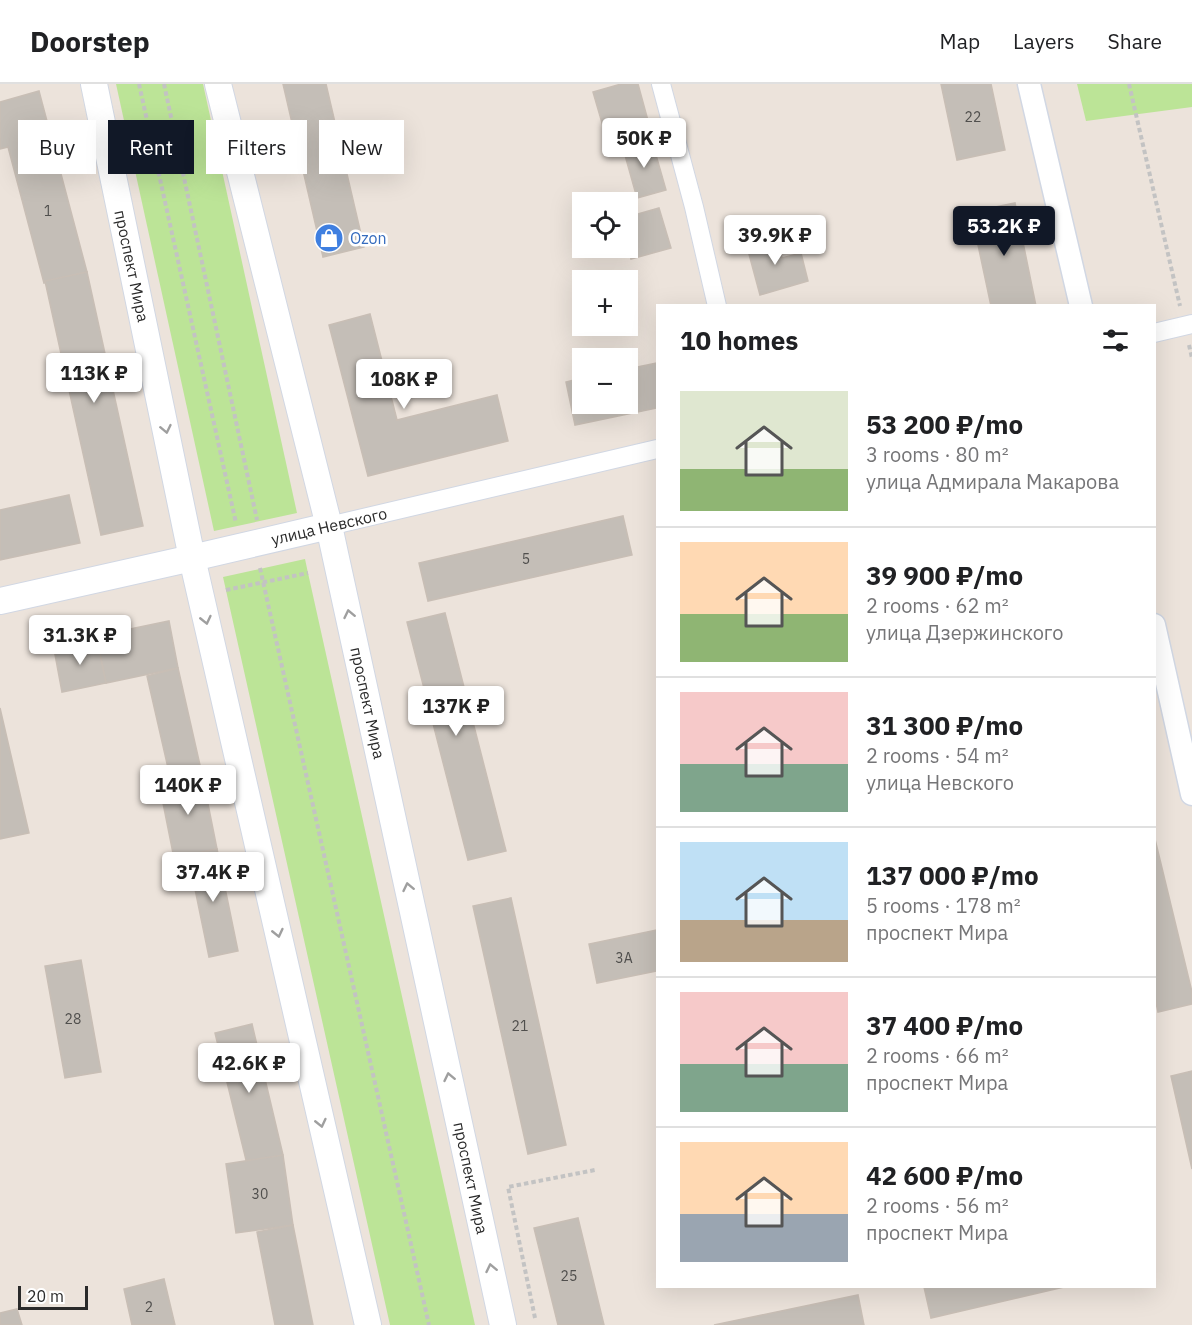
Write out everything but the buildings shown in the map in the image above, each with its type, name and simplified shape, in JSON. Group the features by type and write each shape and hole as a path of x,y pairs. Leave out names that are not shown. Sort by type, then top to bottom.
{"main road":[{"name":"проспект Мира","path":"94,84 192,558 368,1325"},
{"name":"проспект Мира","path":"218,84 329,526 503,1325"},
{"name":"улица Невского","path":"0,601 329,526"}],"street":[{"path":"661,84 694,207 717,304"},
{"path":"1029,84 1081,304"},
{"path":"1156,333 1188,325"},
{"name":"улица Невского","path":"329,526 656,449"},
{"path":"1156,634 1192,794"}],"path":[{"path":"139,84 237,526"},
{"path":"164,84 257,521"},
{"path":"1129,84 1188,325 1192,358"},
{"path":"260,568 429,1325"},
{"path":"226,590 308,573"},
{"path":"535,1318 508,1187 595,1170"}],"green space":[{"path":"116,84 203,84 211,120 206,120 206,174 223,174 297,513 214,531 136,174 194,174 194,120 124,120"},
{"path":"1077,84 1192,84 1192,107 1086,121"},
{"path":"305,559 475,1325 390,1325 223,577"}],"place":[{"name":"Ozon","path":"329,238"}]}
